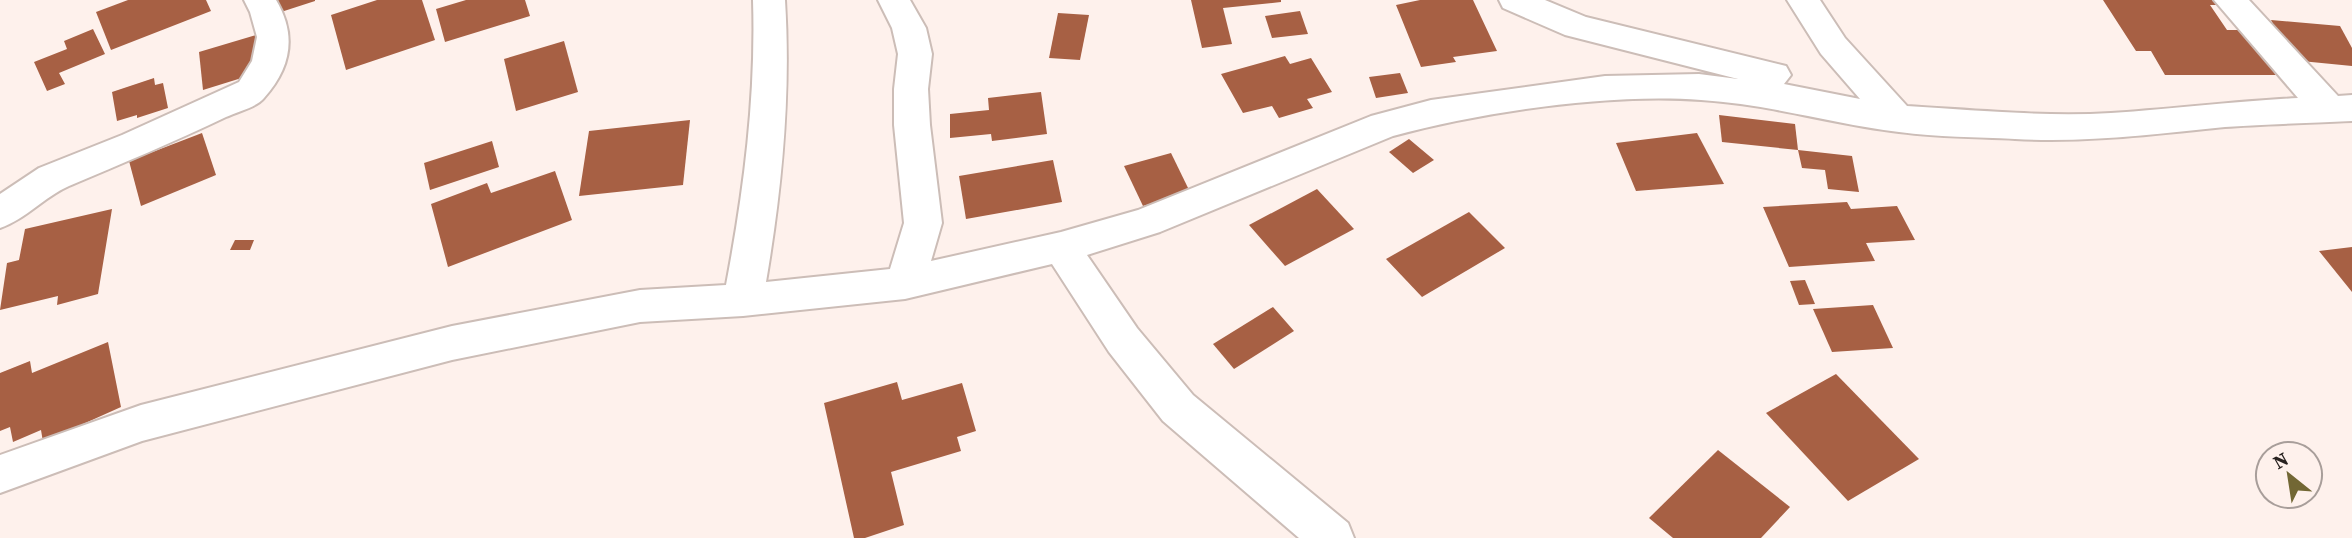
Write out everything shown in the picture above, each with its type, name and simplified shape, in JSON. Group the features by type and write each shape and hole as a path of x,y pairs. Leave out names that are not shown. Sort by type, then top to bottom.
{"street":[{"path":"0,213 52,178 135,145 251,91 269,62 274,37 267,12 260,0"},
{"path":"743,300 763,191 773,87 769,0"},
{"path":"894,0 909,28 915,54 911,89 912,125 923,223 905,283"},
{"path":"1515,0 1577,27 1890,110"},
{"path":"1803,0 1833,46 1890,110"},
{"path":"2230,0 2340,108"},
{"path":"0,474 141,423 452,343 640,306 743,300 905,283 1061,247 1147,222 1384,125 1431,113 1517,99 1605,89 1699,88 2019,126 2110,126 2228,114 2340,108"},
{"path":"1061,247 1123,340 1178,408 1332,538"}],"building":[{"path":"128,0 206,0 211,11 111,50 96,12"},
{"path":"278,0 315,0 315,1 281,12"},
{"path":"377,0 422,0 435,40 346,70 331,15"},
{"path":"466,0 525,0 530,16 445,42 436,9"},
{"path":"1191,0 1281,2 1223,8 1232,44 1202,48"},
{"path":"1420,0 1473,0 1497,51 1453,57 1456,62 1421,67 1396,5"},
{"path":"2103,0 2225,0 2229,5 2210,5 2227,30 2245,30 2276,75 2165,75 2151,51 2136,51"},
{"path":"1300,11 1308,34 1272,38 1265,16"},
{"path":"1058,13 1089,15 1080,60 1049,58"},
{"path":"2271,20 2340,26 2352,48 2352,66 2291,60"},
{"path":"93,29 105,54 59,73 65,84 47,91 34,62 67,49 64,41"},
{"path":"256,35 261,72 203,90 199,52"},
{"path":"564,41 578,92 516,111 504,59"},
{"path":"1285,56 1290,64 1311,58 1332,92 1307,99 1313,108 1279,118 1272,106 1243,113 1221,74"},
{"path":"1400,73 1408,93 1376,98 1369,77"},
{"path":"154,78 155,85 163,83 168,108 117,121 112,92"},
{"path":"1041,92 1047,134 992,141 991,134 950,138 950,114 989,110 988,98"},
{"path":"1719,115 1795,124 1798,150 1722,142"},
{"path":"690,120 683,185 579,196 589,131"},
{"path":"202,133 216,175 141,206 129,161"},
{"path":"1697,133 1724,184 1636,191 1616,143"},
{"path":"1409,139 1434,160 1413,173 1389,152"},
{"path":"492,141 499,167 430,190 424,163"},
{"path":"1798,150 1852,156 1859,192 1828,189 1825,170 1802,168"},
{"path":"1171,153 1190,192 1143,206 1124,166"},
{"path":"1053,160 1062,202 966,219 959,176"},
{"path":"555,171 572,220 448,267 431,204 487,183 491,193"},
{"path":"1317,189 1354,229 1285,266 1249,225"},
{"path":"1847,202 1851,209 1897,206 1915,240 1866,243 1875,261 1789,267 1763,207"},
{"path":"112,209 98,294 57,305 58,296 0,310 7,263 19,260 25,229"},
{"path":"1469,212 1505,248 1422,297 1386,259"},
{"path":"235,240 254,240 250,250 230,250"},
{"path":"2352,247 2352,292 2319,251"},
{"path":"1805,280 1815,304 1799,305 1790,281"},
{"path":"1873,305 1893,348 1832,352 1813,309"},
{"path":"1273,307 1294,331 1234,369 1213,344"},
{"path":"108,342 121,407 43,442 41,430 13,442 10,427 0,431 0,373 30,361 32,373"},
{"path":"1836,374 1919,459 1848,501 1766,413"},
{"path":"897,382 902,400 962,383 976,431 957,437 961,451 891,472 904,525 865,538 854,538 824,403"},
{"path":"1718,450 1790,507 1761,538 1673,538 1649,518"}]}
